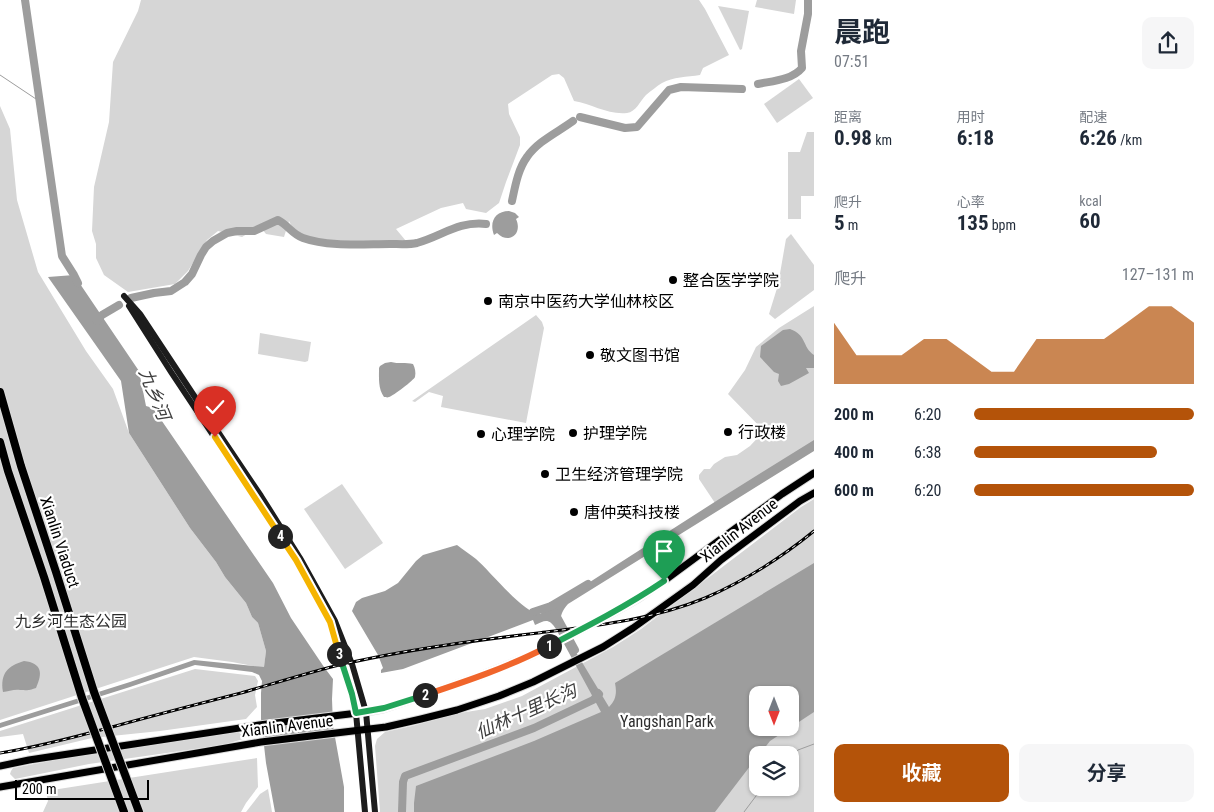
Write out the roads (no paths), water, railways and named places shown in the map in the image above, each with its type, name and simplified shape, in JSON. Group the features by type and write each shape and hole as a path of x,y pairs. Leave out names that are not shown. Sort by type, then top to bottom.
{"highway":[{"name":"Xianlin Viaduct","path":"0,392 21,466 94,692 139,812"},
{"name":"Xianlin Viaduct","path":"0,442 82,698 124,812"}],"main road":[{"path":"365,812 356,713 330,622 296,560 171,372 124,296 140,314 261,496 300,558 335,621 354,671 366,712 375,812"},
{"name":"Xianlin Avenue","path":"0,766 28,760 259,725 366,712 384,708 480,676 534,654 639,598 775,499 814,474"},
{"name":"Xianlin Avenue","path":"0,787 262,742 368,730 421,720 482,702 533,682 603,647 658,610 692,585 721,560 800,501 814,493"}],"waterway":[{"name":"九乡河","path":"25,0 62,256 78,283"},
{"path":"758,84 787,78 802,68 801,51 808,14 808,0"},
{"path":"0,75 39,101"},
{"path":"580,117 625,128 637,127 669,90 681,87 742,89"},
{"path":"512,201 519,173 527,157 542,141 573,121"},
{"path":"131,298 171,291 185,282 192,274 206,247 213,241 227,233 254,231 278,220 303,238 323,243 346,244 414,244 458,227 486,224"},
{"path":"97,321 102,315 119,305"},
{"name":"仙林十里长沟","path":"533,612 551,606 588,584"},
{"name":"仙林十里长沟","path":"551,606 575,650"},
{"name":"仙林十里长沟","path":"402,812 405,776 534,728 593,700 598,693"},
{"path":"799,750 814,744"},
{"path":"744,812 756,796"}],"railway":[{"path":"0,753 70,738 360,660 461,643 601,625 664,612 685,606 734,584 775,560 814,531"}],"place":[{"name":"整合医学学院","path":"673,280"},
{"name":"南京中医药大学仙林校区","path":"488,301"},
{"name":"敬文图书馆","path":"590,355"},
{"name":"行政楼","path":"728,432"},
{"name":"护理学院","path":"573,433"},
{"name":"心理学院","path":"481,434"},
{"name":"卫生经济管理学院","path":"545,474"},
{"name":"唐仲英科技楼","path":"574,512"}],"park label":[{"name":"九乡河生态公园","path":"71,621"},
{"name":"Yangshan Park","path":"667,721"}]}
